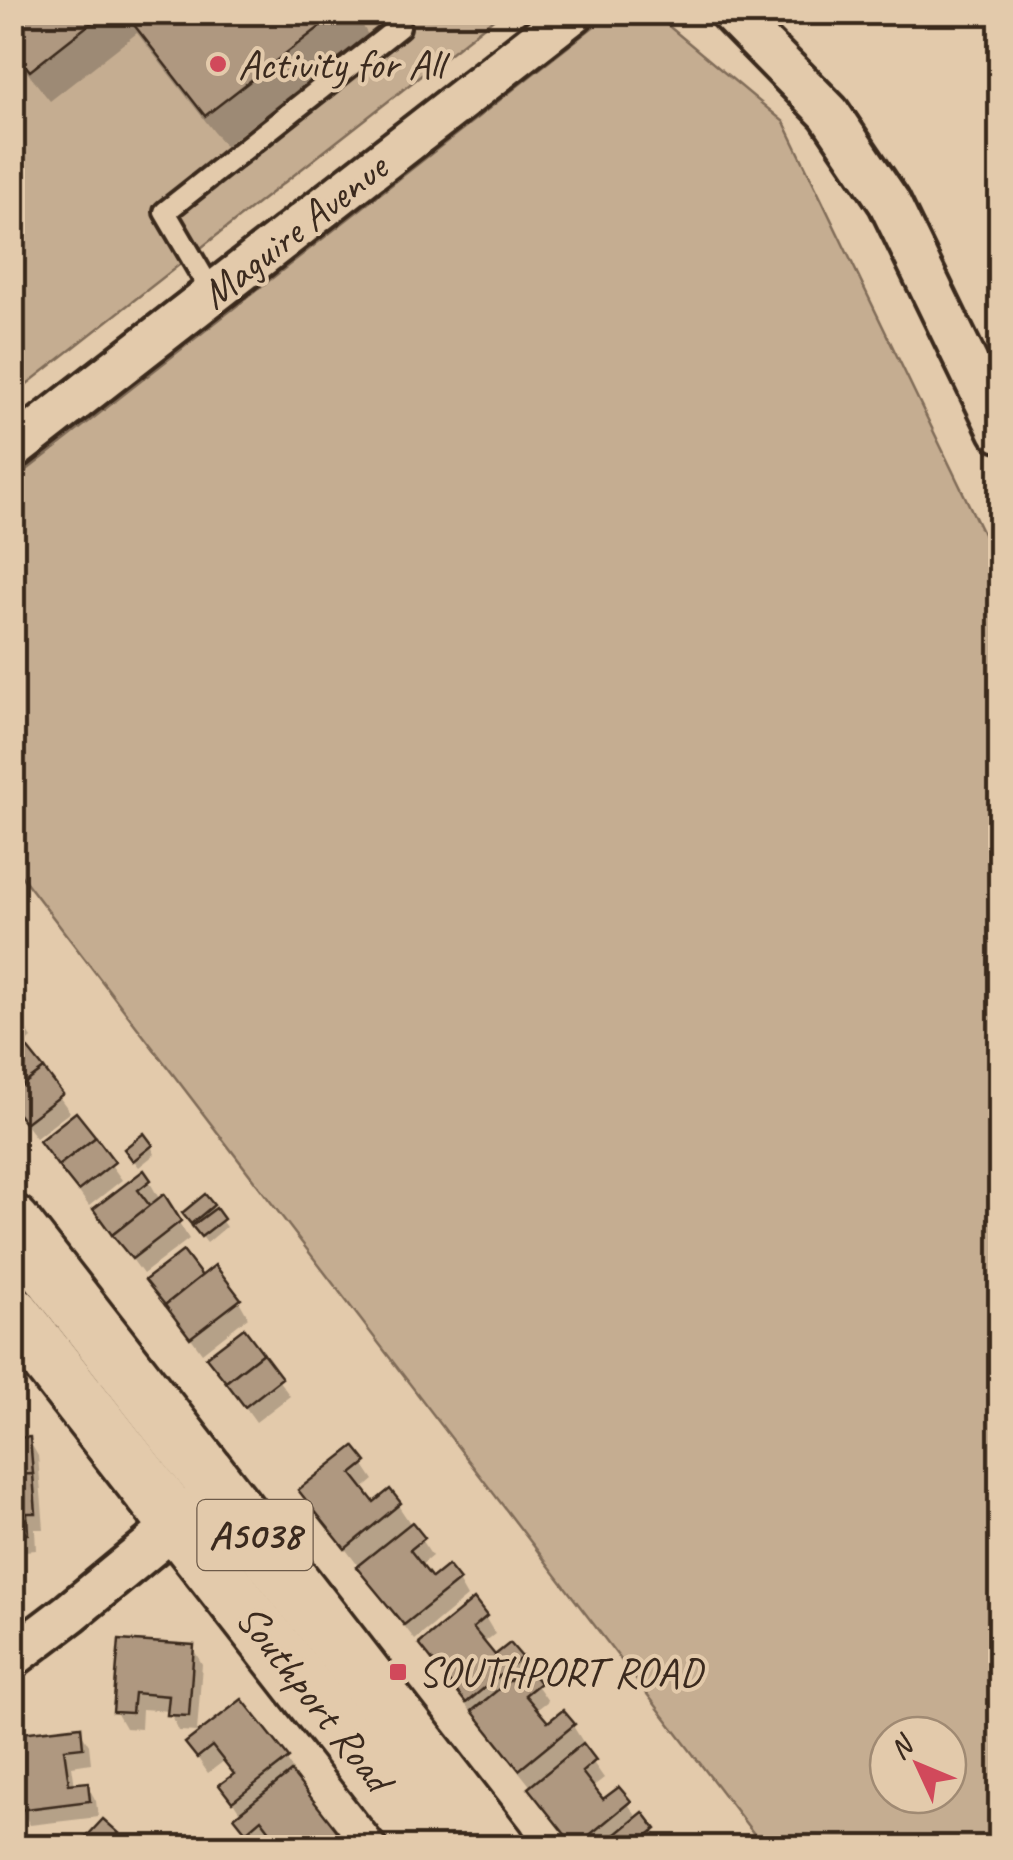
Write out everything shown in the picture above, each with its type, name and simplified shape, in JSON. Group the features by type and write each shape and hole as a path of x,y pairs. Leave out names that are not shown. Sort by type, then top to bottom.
{"main road":[{"name":"Southport Road","path":"12,1222 498,1848"},
{"name":"Southport Road","path":"12,1313 430,1848"}],"street":[{"name":"Maguire Avenue","path":"12,450 574,12"},
{"path":"730,12 828,112 890,202 1000,431"},
{"path":"12,1657 70,1614 176,1522 221,1492"}],"lane":[{"path":"213,294 164,212 400,27"}],"shaded area":[{"path":"13,13 501,13 13,395"},
{"path":"611,13 653,13 784,122 1000,569 1000,1847 764,1847 13,865 13,481"}],"building":[{"path":"12,12 105,12 30,71 12,49"},
{"name":"Activity for All","path":"124,12 339,12 205,116"},
{"path":"12,1004 25,1021 12,1030"},
{"path":"24,1044 44,1069 12,1093 12,1053"},
{"path":"44,1069 63,1094 25,1123 12,1107 12,1093"},
{"path":"76,1112 96,1137 58,1166 39,1141"},
{"path":"144,1133 153,1145 133,1161 124,1149"},
{"path":"96,1137 115,1162 78,1191 58,1166"},
{"path":"144,1170 151,1180 138,1190 150,1206 112,1235 93,1209"},
{"path":"164,1194 181,1221 132,1259 112,1235"},
{"path":"205,1194 214,1205 191,1224 182,1213"},
{"path":"216,1208 224,1219 201,1237 192,1226"},
{"path":"183,1251 202,1276 165,1305 145,1280"},
{"path":"215,1265 241,1299 190,1338 165,1305"},
{"path":"244,1328 263,1353 226,1382 206,1357"},
{"path":"263,1353 282,1378 245,1407 226,1382"},
{"path":"30,1437 33,1474 12,1475 12,1438"},
{"path":"354,1446 367,1462 352,1474 374,1502 390,1489 401,1503 345,1549 298,1490"},
{"path":"33,1474 36,1513 27,1513 28,1534 12,1536 12,1475"},
{"path":"412,1522 425,1538 410,1550 432,1578 448,1565 460,1580 404,1625 356,1567"},
{"path":"474,1599 487,1616 473,1628 495,1655 510,1643 522,1657 466,1703 419,1644"},
{"path":"119,1640 194,1645 189,1716 167,1715 169,1696 134,1693 132,1713 113,1712"},
{"path":"527,1666 540,1683 525,1695 548,1722 563,1710 575,1724 519,1770 472,1711"},
{"path":"242,1699 289,1758 232,1802 219,1785 234,1774 212,1746 197,1758 185,1743"},
{"path":"81,1726 83,1747 64,1749 69,1784 88,1782 90,1801 18,1810 12,1734"},
{"path":"583,1743 596,1760 582,1772 603,1799 619,1787 631,1801 575,1847 528,1788"},
{"path":"291,1772 338,1832 318,1848 283,1848 261,1819 246,1832 234,1817"},
{"path":"643,1812 656,1829 641,1841 647,1848 599,1848"},
{"path":"103,1819 119,1833 106,1848 76,1848"}],"place":[{"name":"Activity for All","path":"218,64"},
{"name":"SOUTHPORT ROAD","path":"398,1672"}]}
